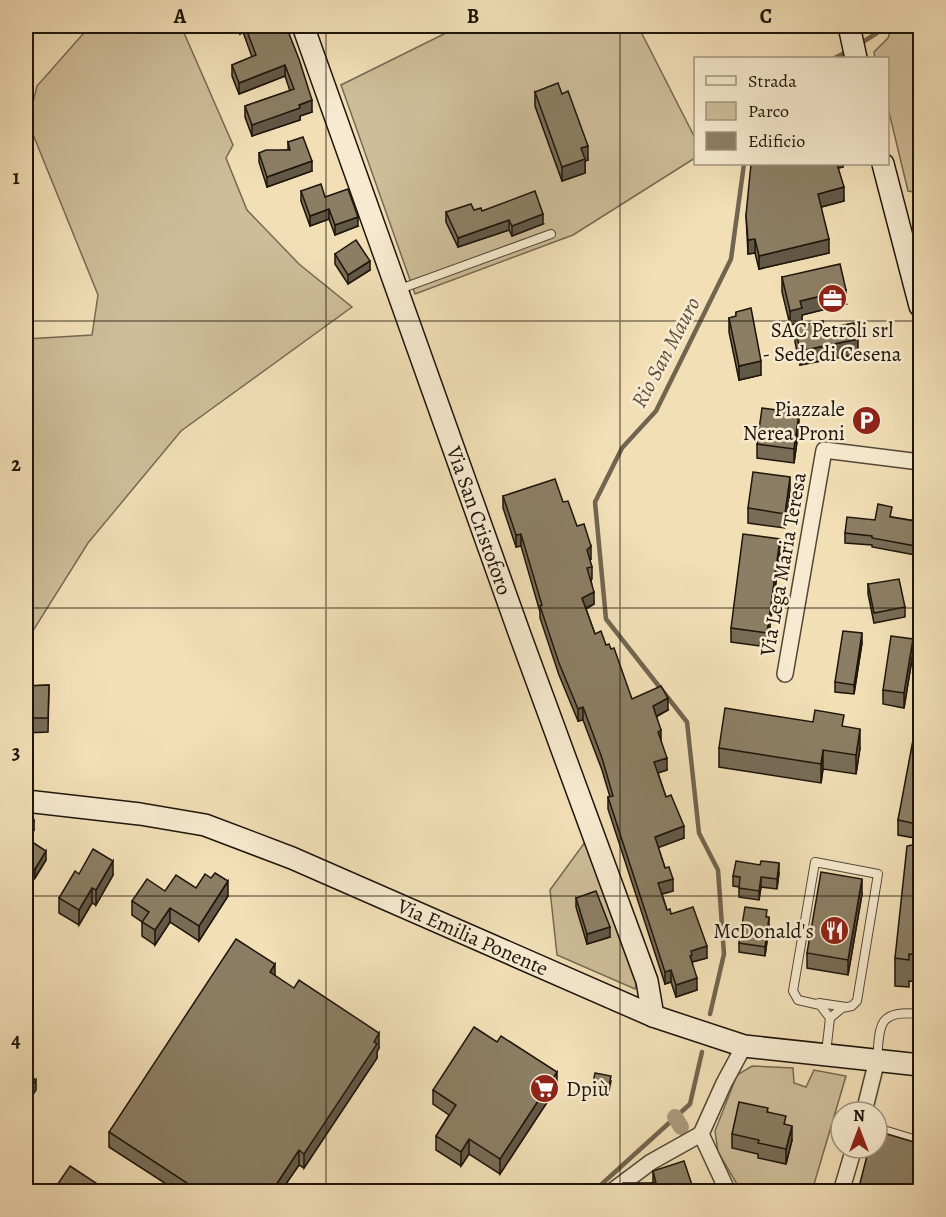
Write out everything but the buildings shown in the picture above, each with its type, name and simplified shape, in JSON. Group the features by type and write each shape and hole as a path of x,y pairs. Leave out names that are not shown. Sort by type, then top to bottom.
{"main road":[{"name":"Via San Cristoforo","path":"303,26 516,623 647,981 653,1016"},
{"path":"849,26 856,57"},
{"path":"884,165 921,306"},
{"name":"Via Emilia Ponente","path":"26,801 205,825 292,858 653,1016 723,1040 744,1046 921,1065"}],"street":[{"name":"Via Lega Maria Teresa","path":"785,674 824,450 921,462"},
{"path":"611,1191 651,1162 701,1134 744,1046"},
{"path":"867,1100 877,1060"},
{"path":"701,1134 728,1191"},
{"path":"841,1191 850,1160"}],"lane":[{"path":"398,290 551,234"},
{"path":"830,1018 842,1008 847,1007 856,1003 858,997 878,874 815,862 793,992 798,1000 847,1007"},
{"path":"818,1003 830,1018 826,1054"},
{"path":"877,1060 882,1023 892,1014 902,1012 921,1014"},
{"path":"889,1132 921,1141"}],"green space":[{"path":"90,26 181,26 233,145 226,158 247,210 299,264 352,307 181,431 88,543 26,642 26,339 92,335 98,295 28,122 37,86"},
{"path":"460,26 638,26 694,136 694,159 573,235 415,294 341,85"},
{"path":"892,26 920,26 920,193 908,191 889,112 889,57 875,57 874,52 888,38"},
{"path":"588,838 638,977 635,989 557,955 550,890"},
{"path":"752,1066 793,1068 794,1083 806,1087 814,1070 846,1076 839,1100 829,1100 829,1134 812,1191 741,1191 718,1152 715,1131 737,1075"}],"waterway":[{"name":"Rio San Mauro","path":"858,45 877,33 881,26"},
{"name":"Rio San Mauro","path":"837,57 848,51"},
{"name":"Rio San Mauro","path":"710,1014 724,954 718,870 699,833 687,722 606,619 595,502 622,448 656,411 731,259 744,165"},
{"name":"Rio San Mauro","path":"593,1192 690,1104 702,1052"},
{"path":"675,1117 681,1127"}],"place":[{"name":"SAC Petroli srl - Sede di Cesena","path":"832,299"},
{"name":"Piazzale Nerea Proni","path":"866,421"},
{"name":"McDonald's","path":"835,931"},
{"name":"Dpiù","path":"545,1089"}]}
